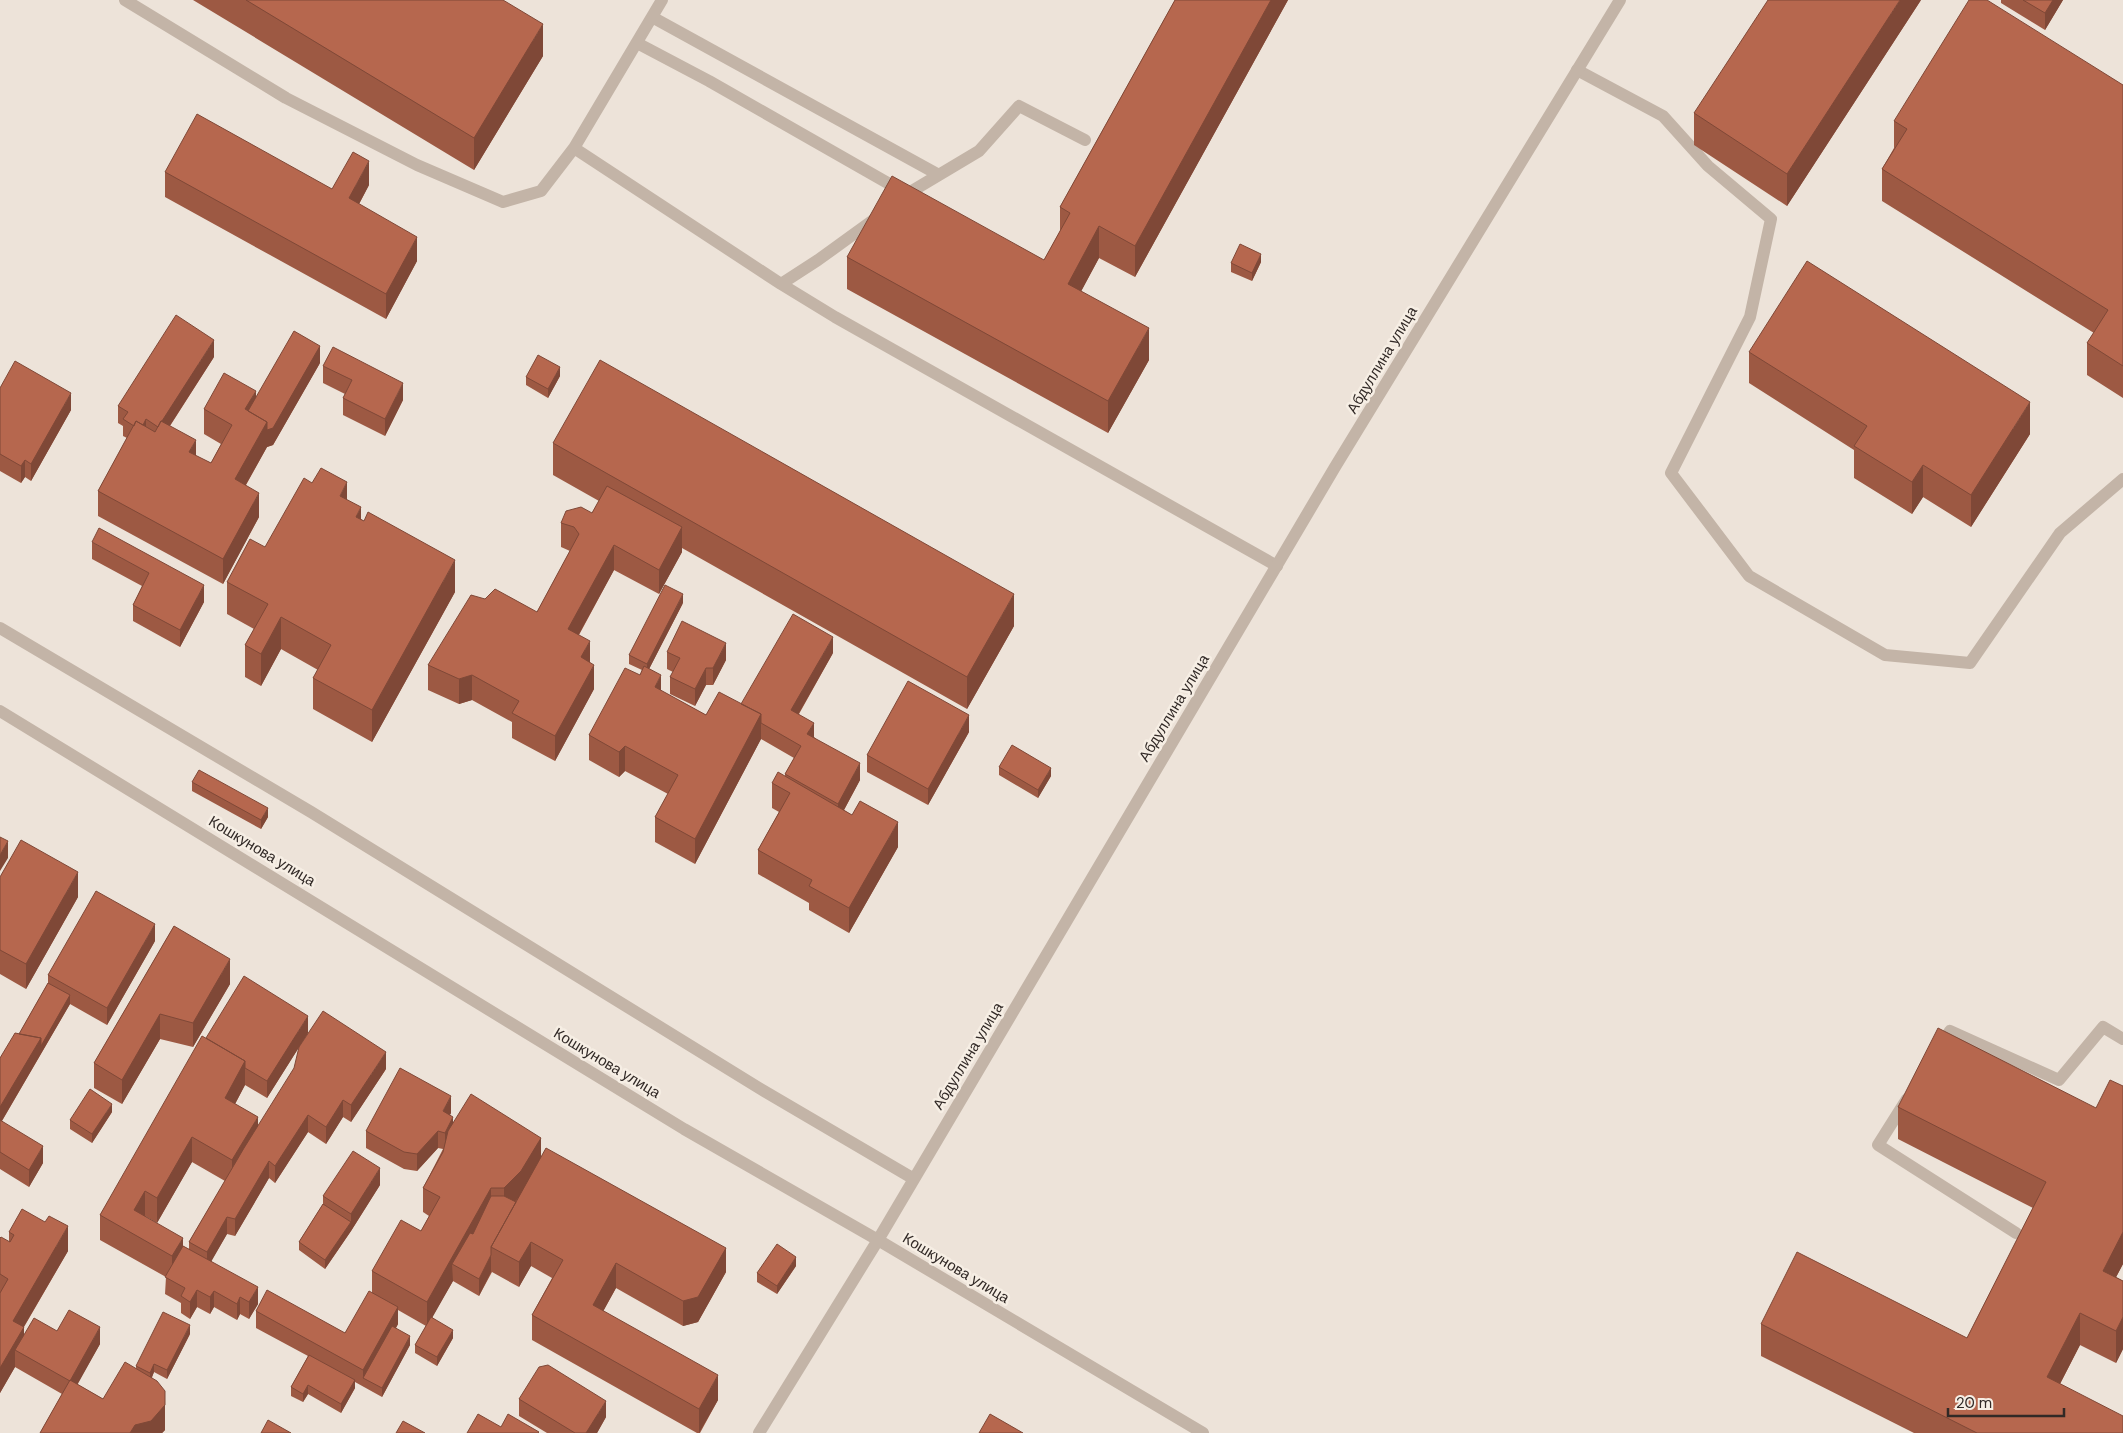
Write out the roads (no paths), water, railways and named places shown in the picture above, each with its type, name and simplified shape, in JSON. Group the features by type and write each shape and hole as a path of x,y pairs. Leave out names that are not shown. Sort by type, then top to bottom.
{"street":[{"path":"125,0 286,98 417,165 503,202 541,190 574,148 662,0"},
{"name":"Абдуллина улица","path":"759,1433 878,1240 1277,566 1620,0"},
{"path":"652,17 939,175"},
{"path":"637,43 710,81 907,194"},
{"path":"1577,70 1664,116 1708,166 1771,220 1750,317 1671,473 1749,576 1885,655 1970,663 2060,533 2123,479"},
{"path":"781,284 818,260 907,194 979,151 1019,106 1085,140"},
{"path":"574,148 781,284 835,317 1277,566"},
{"path":"0,628 310,812 759,1088 914,1179"},
{"name":"Кошкунова улица","path":"0,711 684,1129 878,1240 1194,1431"},
{"path":"1935,1055 1950,1031 2060,1080 2103,1027 2123,1038"},
{"path":"1914,1088 1878,1145 2016,1233"}]}
